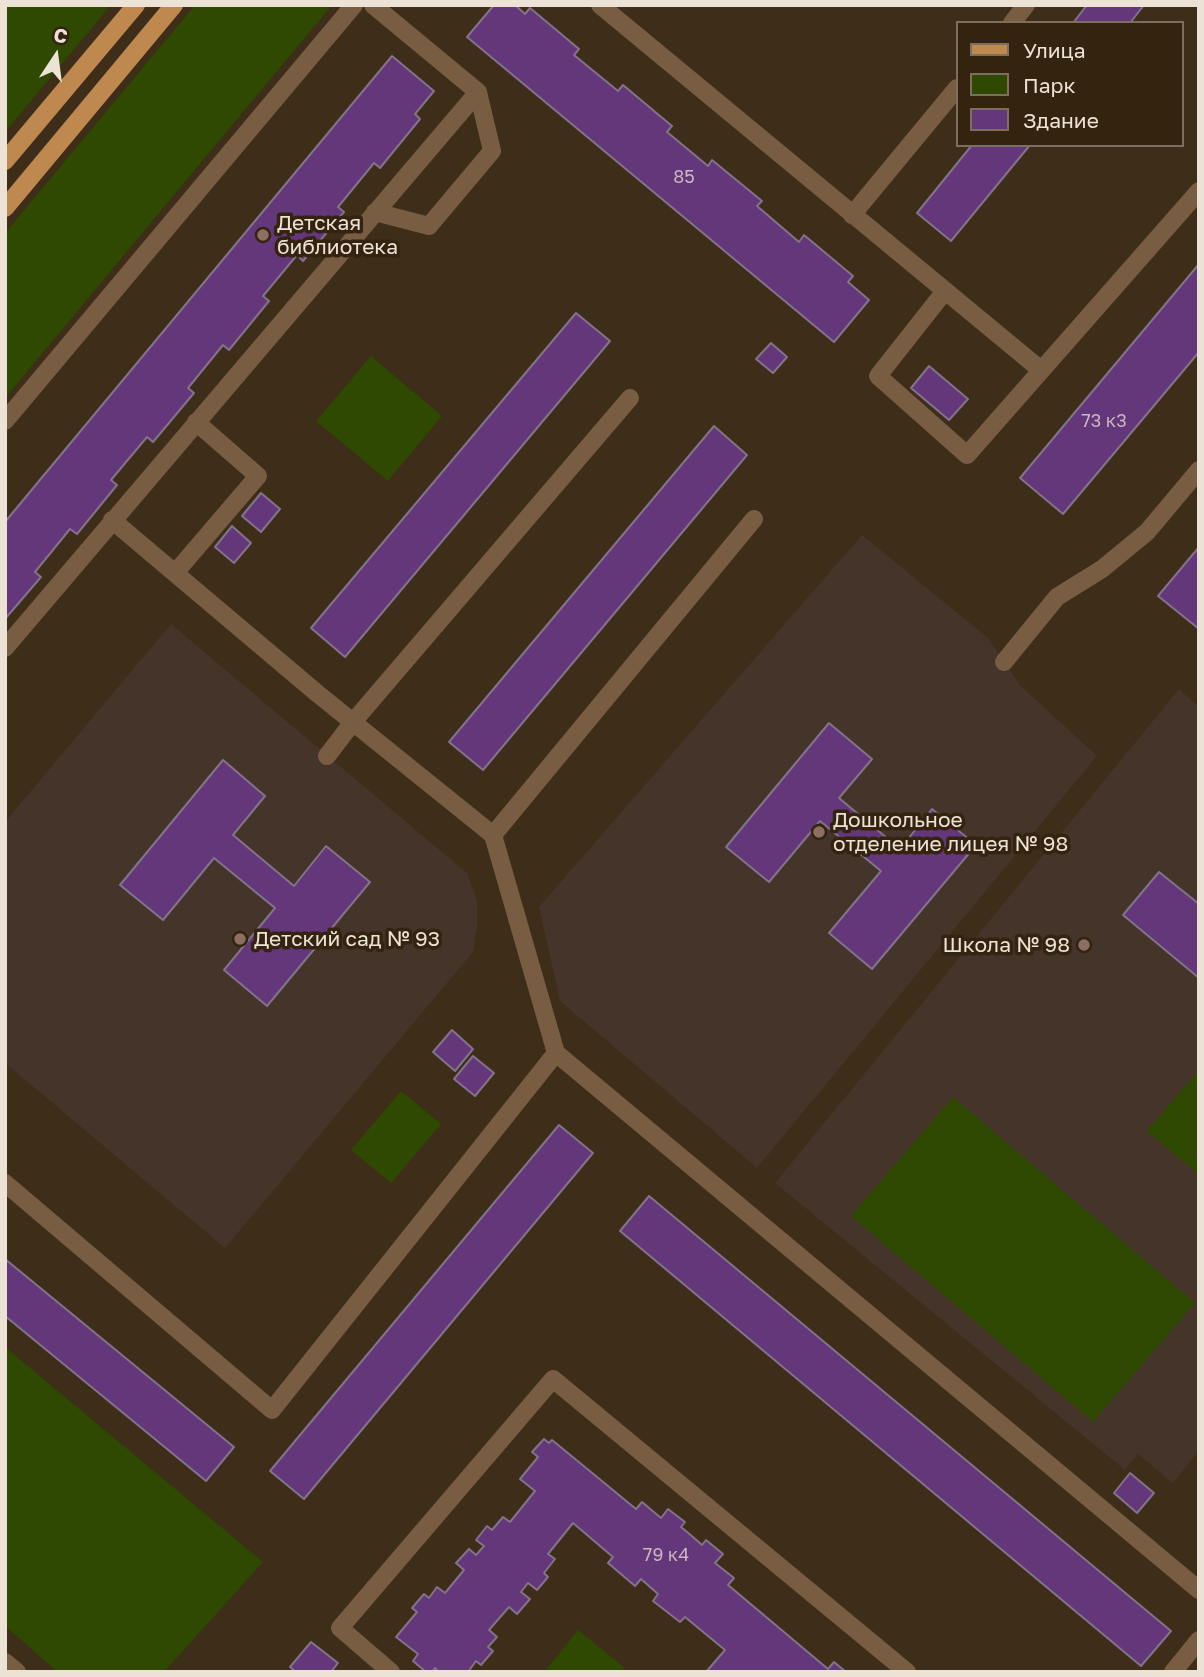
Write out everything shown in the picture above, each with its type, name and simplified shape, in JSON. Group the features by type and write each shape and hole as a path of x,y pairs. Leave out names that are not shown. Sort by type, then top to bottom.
{"main road":[{"path":"5,161 136,5"},
{"path":"5,208 174,5"}],"street":[{"path":"5,421 354,5"},
{"path":"373,5 478,92 492,151 429,226 375,212"},
{"path":"600,5 1041,370"},
{"path":"1014,21 1026,5"},
{"path":"852,215 956,89"},
{"path":"5,648 478,92"},
{"path":"945,291 878,376 967,455 1199,191"},
{"path":"327,756 353,722 630,398"},
{"path":"175,573 258,475 196,422"},
{"path":"1004,662 1057,597 1102,569 1147,532 1199,470"},
{"path":"493,835 754,519"},
{"path":"113,520 353,722 493,835 556,1053 1199,1590"},
{"path":"5,1183 272,1410 556,1053"},
{"path":"391,1672 340,1628 553,1379 907,1672"},
{"path":"1173,1672 1199,1640"},
{"path":"5,1662 16,1672"}],"shaded area":[{"name":"Дошкольное отделение лицея № 98","path":"862,535 988,638 1020,685 1097,756 757,1168 560,1001 539,907"},
{"name":"Детский сад № 93","path":"171,624 467,873 477,900 473,952 225,1248 5,1063 5,822"},
{"name":"Школа № 98","path":"1179,689 1199,707 1199,1451 1173,1483 1138,1454 1125,1470 775,1183"}],"green space":[{"path":"5,5 111,5 5,132"},
{"path":"195,5 332,5 5,398 5,233"},
{"path":"371,356 442,416 388,481 316,421"},
{"path":"1199,1070 1199,1175 1147,1131"},
{"path":"401,1091 441,1124 391,1183 351,1150"},
{"path":"953,1097 1195,1303 1093,1422 851,1216"},
{"path":"5,1347 263,1562 164,1672 58,1672 5,1626"},
{"path":"578,1630 625,1668 622,1672 548,1672 546,1670"}],"building":[{"path":"494,5 515,5 525,14 530,8 579,49 574,55 618,91 623,85 672,126 667,132 708,166 712,160 762,201 757,206 799,242 804,235 853,276 848,282 869,300 834,342 467,37"},
{"path":"1087,5 1144,5 1132,21 1075,21"},
{"path":"392,56 434,91 415,114 420,119 380,168 374,163 338,207 344,212 303,261 297,255 263,296 269,301 229,350 223,345 188,388 194,393 153,442 147,437 111,480 117,485 77,534 70,529 35,572 41,577 5,619 5,522"},
{"path":"970,147 1028,147 951,241 917,213"},
{"path":"1199,264 1199,352 1063,514 1020,478"},
{"path":"576,313 610,341 345,657 311,628"},
{"path":"771,343 787,357 773,373 756,359"},
{"path":"929,366 968,399 949,420 911,388"},
{"path":"714,426 747,455 483,770 449,742"},
{"path":"261,493 280,509 261,532 242,516"},
{"path":"232,526 251,543 234,563 215,547"},
{"path":"1199,547 1199,629 1158,596"},
{"path":"829,723 872,759 839,798 900,849 932,809 976,845 872,969 829,933 881,871 820,821 769,882 726,847"},
{"path":"223,760 265,796 233,835 294,886 326,846 370,882 267,1006 224,970 275,908 214,858 163,920 120,885"},
{"path":"1159,872 1199,904 1199,978 1123,915"},
{"path":"452,1030 473,1049 455,1071 433,1052"},
{"path":"473,1056 494,1073 475,1096 454,1079"},
{"path":"559,1125 593,1153 304,1499 270,1471"},
{"path":"649,1196 1171,1631 1141,1666 620,1231"},
{"path":"5,1259 234,1447 206,1481 5,1316"},
{"path":"544,1439 549,1443 552,1440 636,1509 642,1502 661,1518 668,1509 685,1522 681,1527 702,1545 706,1540 723,1554 715,1563 734,1578 728,1585 828,1669 834,1662 846,1672 706,1672 725,1650 685,1617 680,1622 653,1601 658,1594 641,1579 635,1586 608,1563 613,1557 573,1523 548,1554 555,1559 544,1573 548,1577 537,1590 528,1583 521,1592 530,1599 517,1614 509,1607 489,1630 497,1637 488,1647 493,1651 481,1665 476,1661 468,1672 439,1672 435,1668 432,1672 426,1672 413,1661 418,1654 396,1637 417,1612 412,1608 424,1594 429,1598 437,1587 445,1593 464,1570 456,1563 469,1549 476,1555 484,1546 476,1540 487,1526 492,1530 503,1517 510,1522 535,1491 520,1479 538,1457 532,1452"},
{"path":"1130,1473 1154,1493 1137,1513 1114,1493"},
{"path":"311,1642 338,1663 331,1672 296,1672 290,1667"}],"place":[{"name":"Детская библиотека","path":"263,235"},
{"name":"Дошкольное отделение лицея № 98","path":"819,832"},
{"name":"Детский сад № 93","path":"240,939"},
{"name":"Школа № 98","path":"1084,945"}]}
